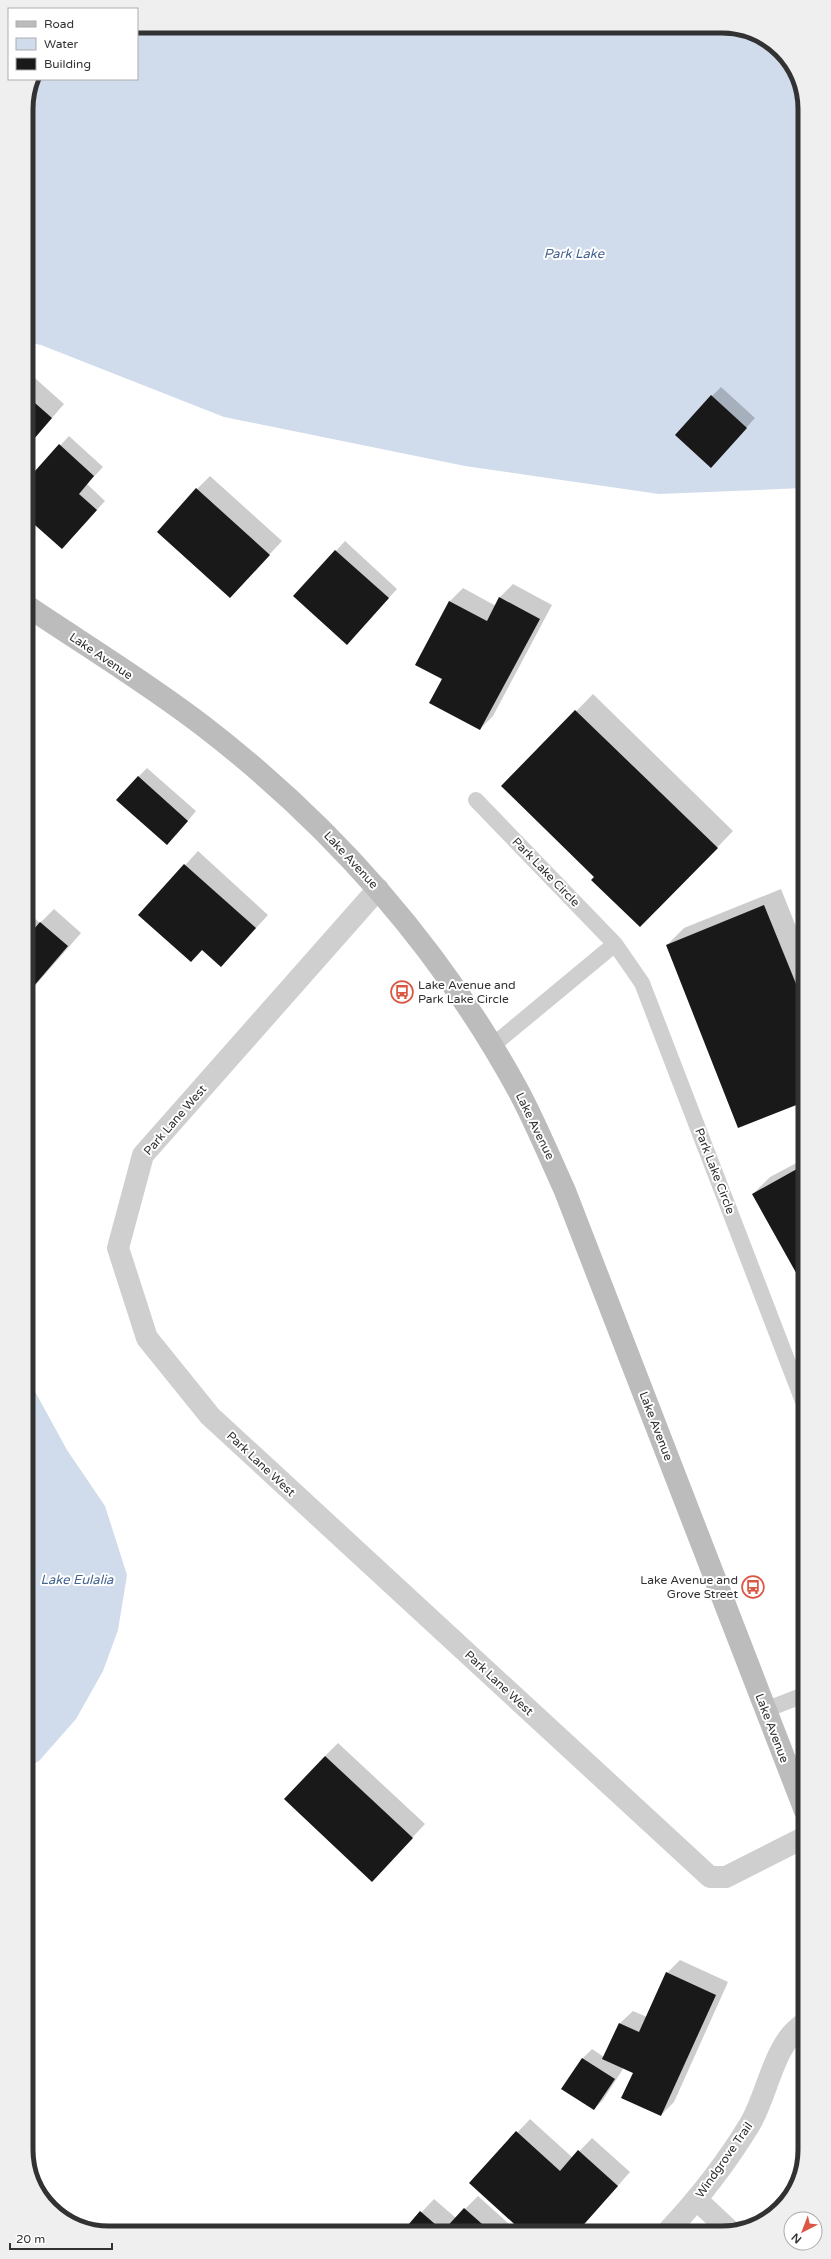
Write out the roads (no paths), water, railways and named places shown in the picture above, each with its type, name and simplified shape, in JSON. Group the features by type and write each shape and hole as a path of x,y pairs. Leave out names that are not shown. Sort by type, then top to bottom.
{"main road":[{"name":"Lake Avenue","path":"33,610 145,685 236,753 310,818 345,852 378,889 439,966 492,1046 519,1092 540,1135 588,1247 798,1796"}],"street":[{"name":"Park Lane West","path":"378,889 143,1155 118,1248 147,1338 210,1416 710,1877 726,1877 798,1841"},
{"name":"Windgrove Trail","path":"673,2226 697,2200 751,2123 788,2038 798,2029"},
{"path":"697,2200 724,2226"}],"lane":[{"name":"Park Lake Circle","path":"476,800 615,944 642,983 798,1388"},
{"path":"492,1046 615,944"},
{"path":"764,1710 798,1697"}],"water":[{"name":"Park Lake","path":"138,33 727,33 751,39 760,43 776,55 788,71 792,80 798,110 798,488 659,494 465,466 224,417 41,345 33,343 33,104 39,80 138,80"},
{"name":"Lake Eulalia","path":"33,1388 67,1450 105,1506 127,1575 118,1630 103,1671 76,1719 39,1761 33,1764"}],"place":[{"name":"Lake Avenue and Park Lake Circle","path":"402,992"},
{"name":"Lake Avenue and Grove Street","path":"753,1587"}]}
